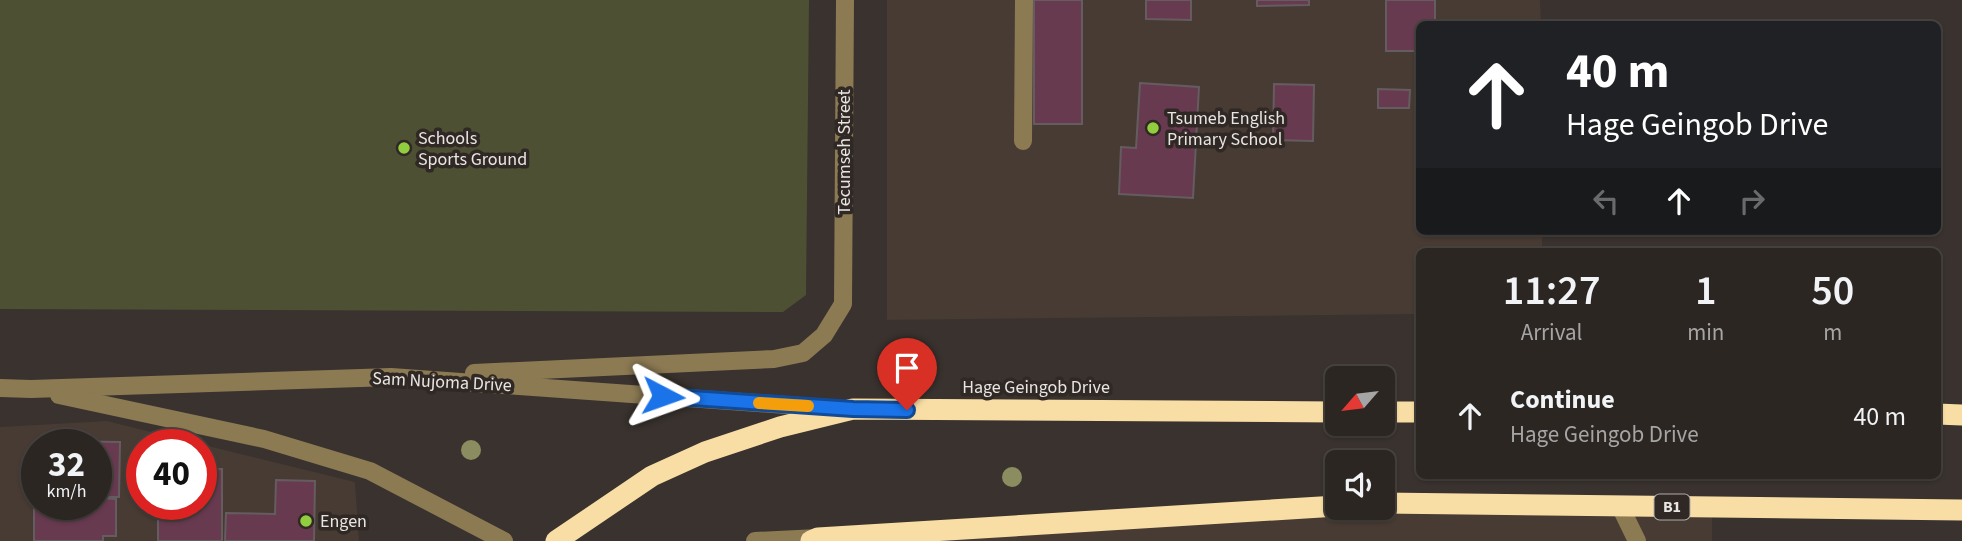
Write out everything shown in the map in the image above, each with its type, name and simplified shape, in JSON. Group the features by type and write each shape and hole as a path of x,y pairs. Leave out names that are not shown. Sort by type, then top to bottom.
{"highway":[{"name":"Hage Geingob Drive","path":"556,541 652,476 705,452 779,427 853,409 1325,412"},
{"path":"1395,412 1416,412"},
{"path":"1941,414 1962,415"},
{"name":"B1","path":"1395,503 1962,510"},
{"path":"815,540 1325,507"}],"street":[{"name":"Tecumseh Street","path":"391,377 774,359 803,353 824,335 843,304 845,0"},
{"path":"1023,141 1024,0"},
{"name":"Sam Nujoma Drive","path":"0,388 391,377 853,409"},
{"name":"Sam Nujoma Drive","path":"31,389 264,439 370,471 504,541"},
{"path":"1620,506 1637,541"},
{"path":"755,541 815,540"}],"shaded area":[{"name":"Tsumeb English Primary School","path":"887,0 1540,0 1541,21 1416,21 1416,235 1542,235 1542,248 1416,248 1416,314 887,320"},
{"path":"107,421 140,429 126,429 126,520 217,520 217,448 355,482 359,541 0,541 0,427"},
{"path":"1712,507 1712,541 811,541 1325,509 1325,520 1395,520 1395,508"}],"green space":[{"name":"Schools Sports Ground","path":"0,0 809,0 806,295 783,312 0,309"}],"building":[{"path":"1034,0 1082,0 1082,124 1034,124"},
{"path":"1146,0 1191,0 1191,20 1146,19"},
{"path":"1257,0 1309,0 1309,5 1257,6"},
{"path":"1386,0 1435,0 1435,21 1416,21 1416,51 1386,51"},
{"path":"1140,83 1199,87 1193,198 1119,194 1121,147 1136,148"},
{"path":"1274,84 1314,85 1313,141 1273,140"},
{"path":"1378,89 1410,90 1409,108 1378,108"},
{"path":"112,442 120,442 119,497 112,497"},
{"path":"217,469 222,469 222,541 158,541 158,520 217,520"},
{"path":"276,480 315,481 314,541 225,541 226,513 275,514"},
{"path":"112,499 116,499 116,536 103,536 103,541 34,541 34,520 112,520"}],"slow traffic":[{"path":"759,403 808,406"}],"place":[{"name":"Tsumeb English Primary School","path":"1153,128"},
{"name":"Schools Sports Ground","path":"404,148"},
{"name":"Engen","path":"306,521"}],"route":[{"path":"663,396 907,410"}]}
